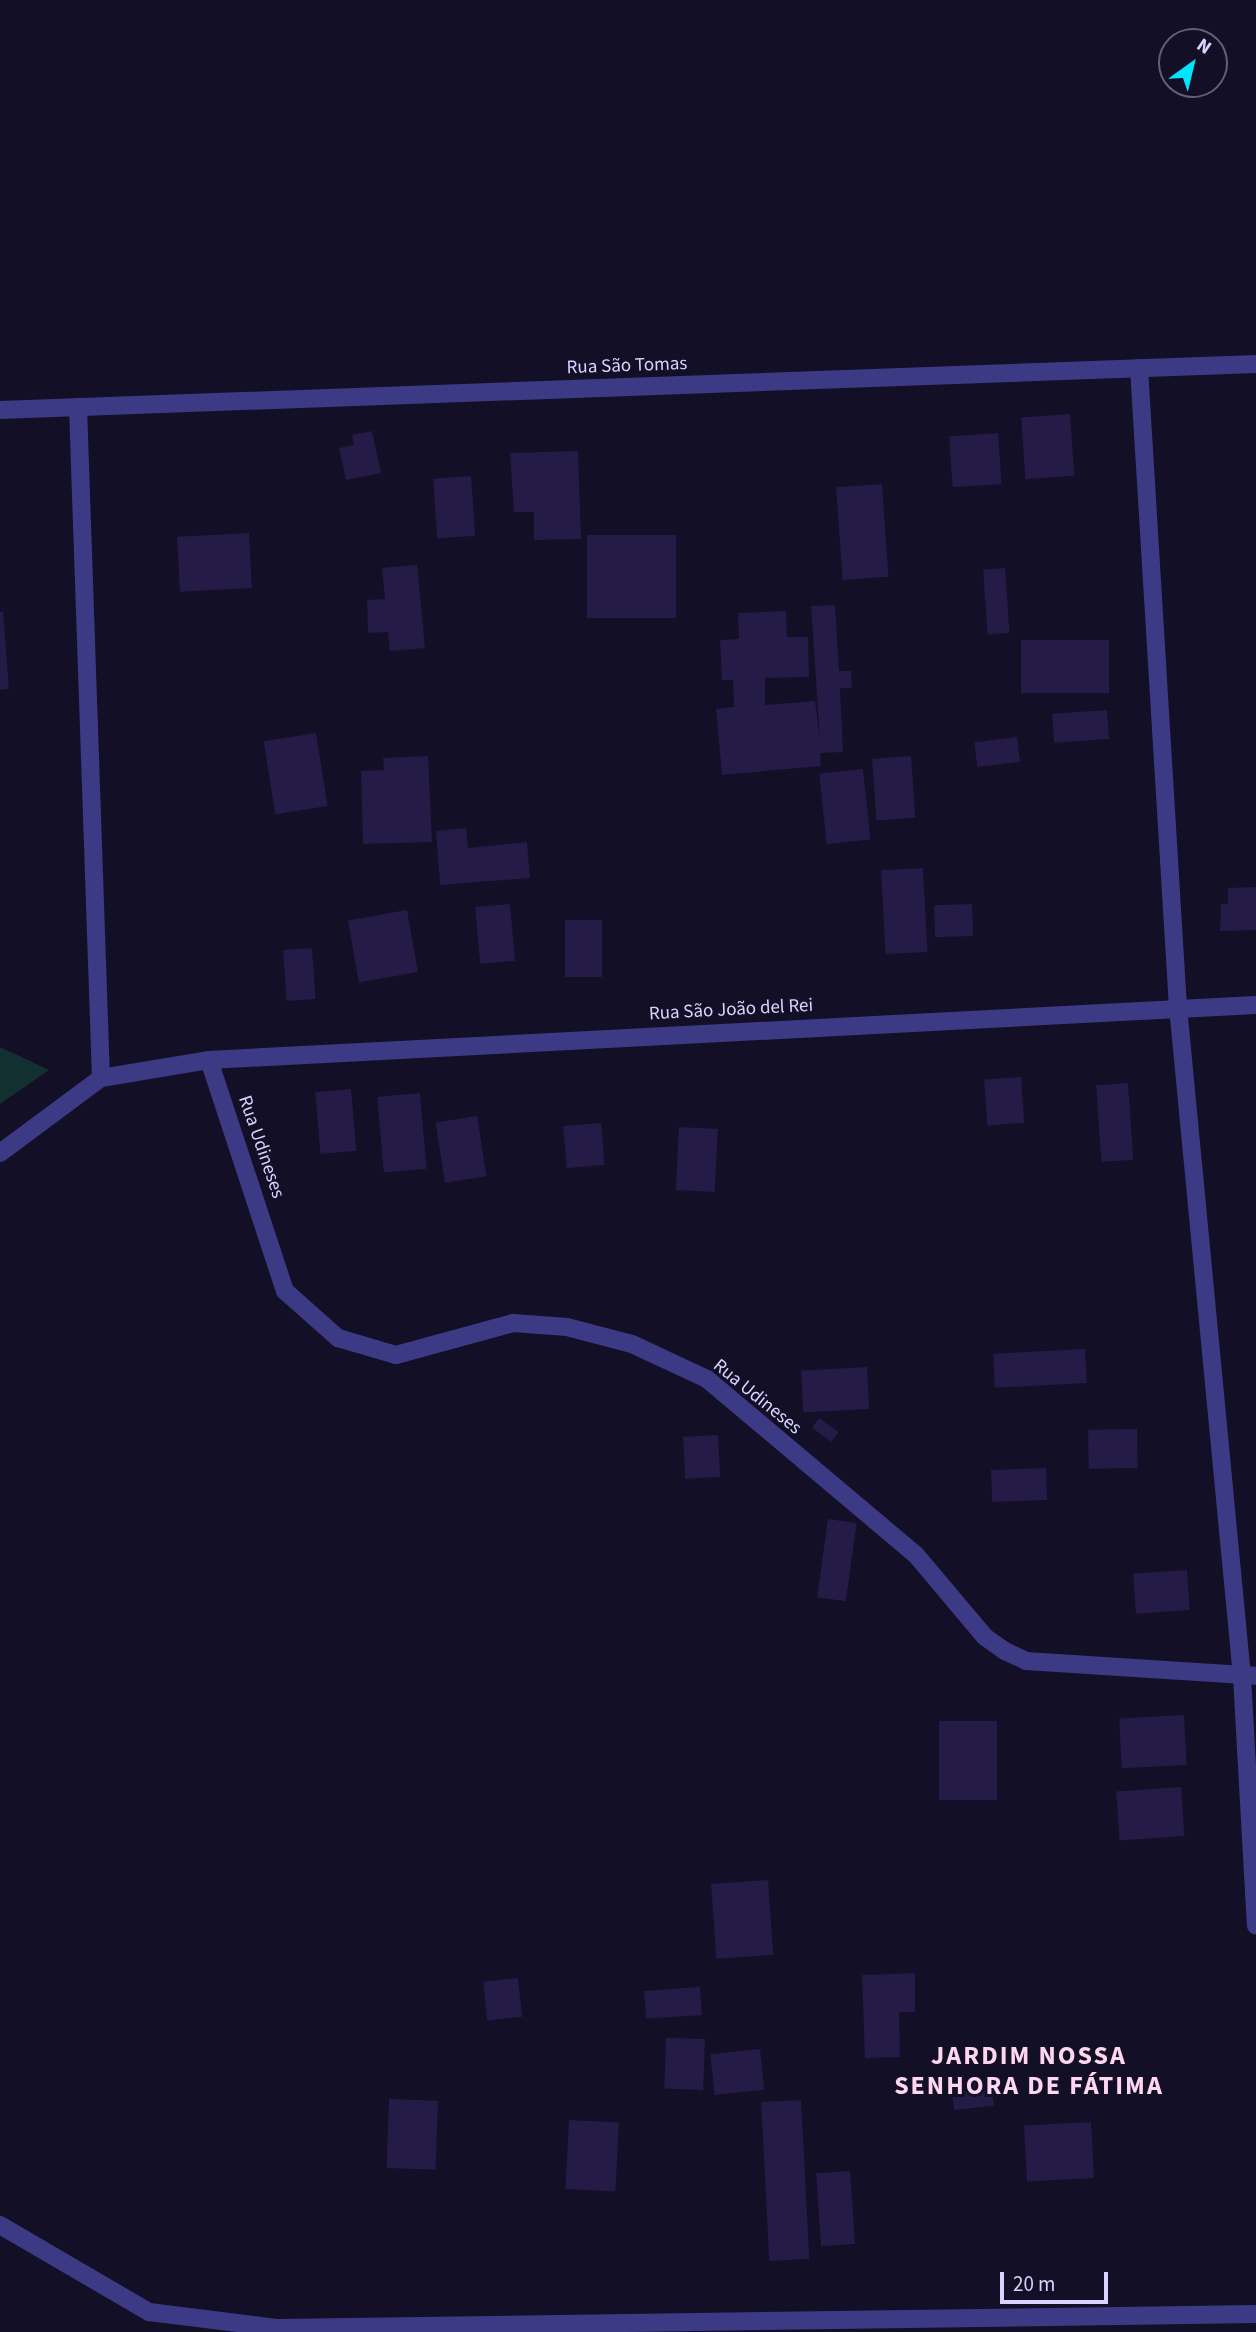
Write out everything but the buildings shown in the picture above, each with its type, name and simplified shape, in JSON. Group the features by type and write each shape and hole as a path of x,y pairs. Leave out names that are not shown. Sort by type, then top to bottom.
{"street":[{"name":"Rua São Tomas","path":"0,410 1256,364"},
{"path":"1139,368 1178,1007 1249,1677 1256,1926"},
{"path":"78,407 101,1078"},
{"name":"Rua São João del Rei","path":"209,1060 1256,1005"},
{"path":"0,1153 101,1078 209,1060"},
{"name":"Rua Udineses","path":"209,1060 285,1291 338,1338 396,1356 513,1323 568,1326 632,1344 707,1379 916,1555 985,1637 1004,1651 1026,1661 1249,1677"},
{"path":"0,2225 149,2312 278,2328 1256,2314"}],"green space":[{"path":"0,1047 49,1070 0,1104"}],"district":[{"name":"JARDIM NOSSA SENHORA DE FÁTIMA","path":"1029,2071"}]}
